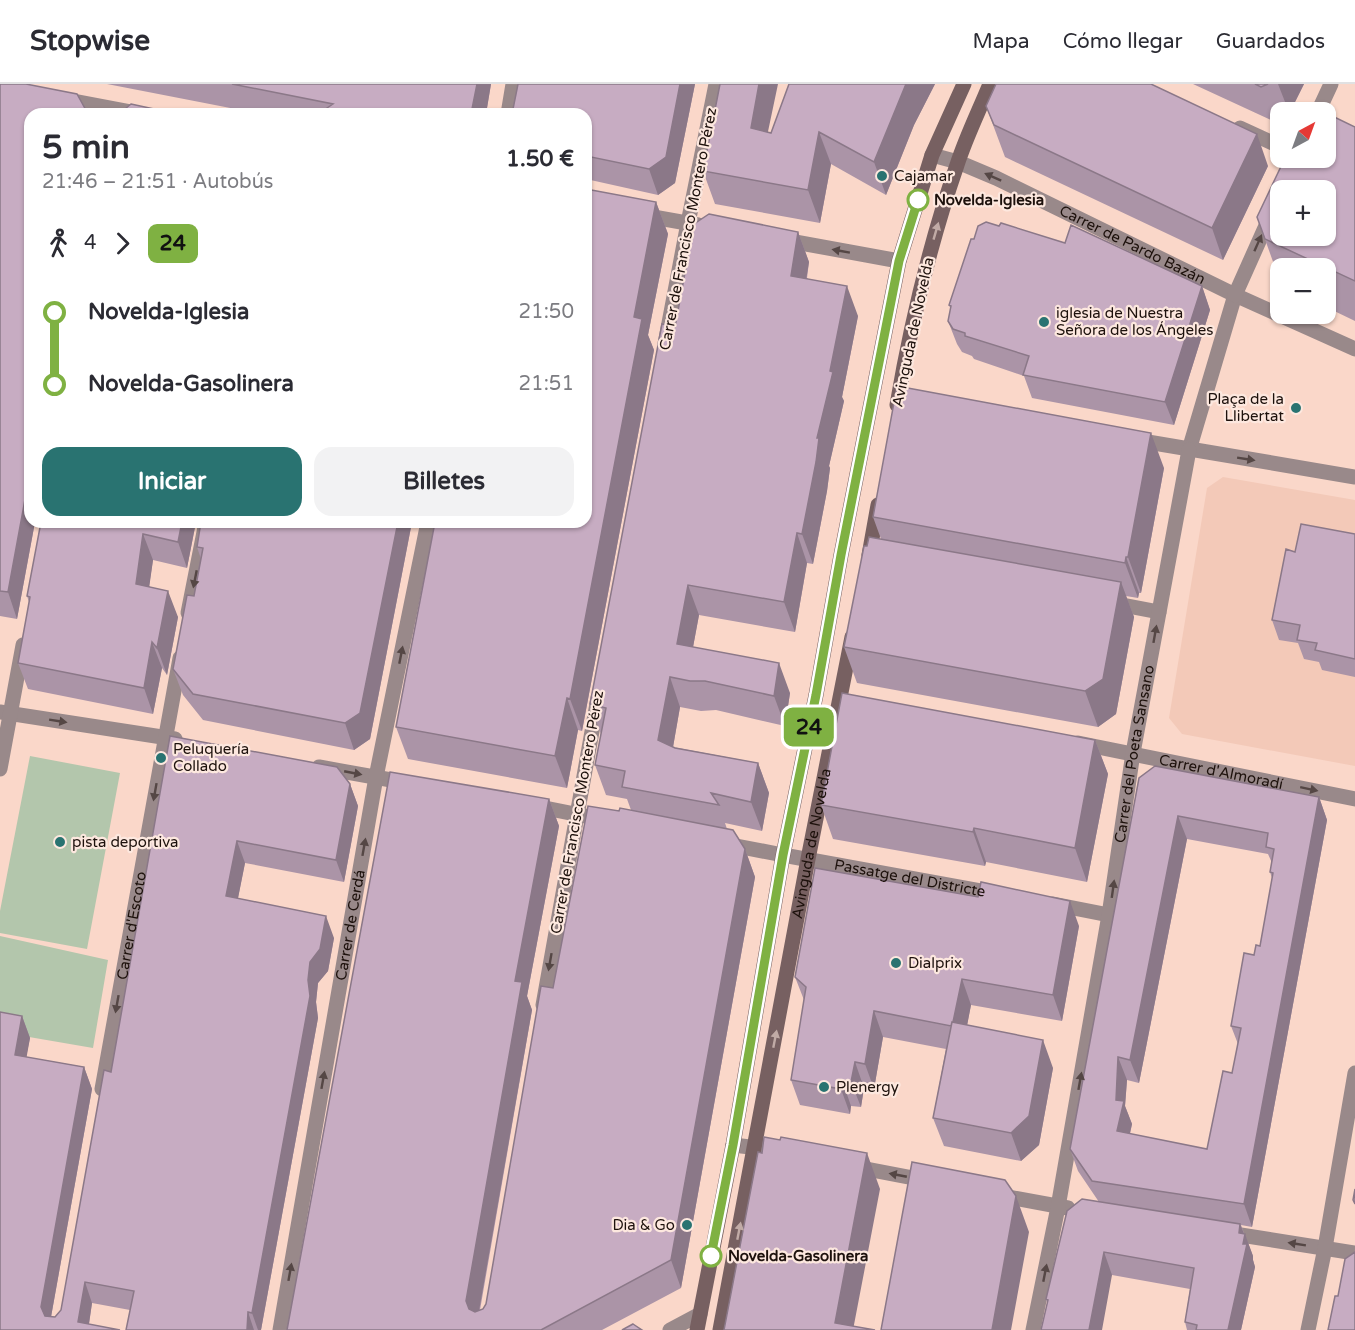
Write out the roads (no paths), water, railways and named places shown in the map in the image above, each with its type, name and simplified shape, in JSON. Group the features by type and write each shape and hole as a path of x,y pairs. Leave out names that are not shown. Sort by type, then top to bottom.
{"main road":[{"name":"Avinguda de Novelda","path":"697,1330 733,1145 783,855 899,261 932,155 964,84"},
{"name":"Avinguda de Novelda","path":"894,421 906,399 921,284 958,162 990,84"},
{"path":"873,565 881,490"},
{"name":"Avinguda de Novelda","path":"720,1330 808,860 845,700 856,618"}],"street":[{"path":"509,108 513,84"},
{"name":"Carrer de Francisco Montero Pérez","path":"662,362 716,84"},
{"path":"1323,102 1331,84"},
{"path":"44,95 102,108"},
{"path":"1222,119 1270,142"},
{"name":"Carrer de Pardo Bazán","path":"932,155 958,162 996,178 1235,295"},
{"path":"632,213 711,227"},
{"name":"Carrer del Poeta Sansano","path":"1033,1330 1058,1207 1109,915 1133,753 1189,450 1235,295 1270,217"},
{"path":"770,238 899,261"},
{"path":"1235,295 1355,349"},
{"path":"1119,437 1355,477"},
{"path":"186,624 205,528"},
{"name":"Carrer de Cerdá","path":"280,1330 376,777 427,528"},
{"path":"1096,600 1160,612"},
{"path":"0,769 5,713 25,635"},
{"name":"Carrer d'Escoto","path":"98,1109 182,646"},
{"name":"Carrer de Francisco Montero Pérez","path":"539,1025 600,686"},
{"path":"5,713 188,741"},
{"name":"Carrer d'Almoradí","path":"1060,739 1355,799"},
{"path":"306,764 423,786"},
{"path":"517,803 599,818"},
{"name":"Passatge del Districte","path":"714,841 1006,896"},
{"path":"1041,902 1109,915"},
{"path":"1308,1330 1325,1248 1355,1073"},
{"path":"733,1145 778,1152"},
{"path":"836,1163 941,1184"},
{"path":"988,1193 1081,1210"},
{"path":"1209,1230 1355,1253"},
{"path":"669,1330 700,1314"}],"place":[{"name":"Cajamar","path":"882,176"},
{"name":"Novelda-Iglesia","path":"918,200"},
{"name":"iglesia de Nuestra Señora de los Ángeles","path":"1044,322"},
{"name":"Plaça de la Llibertat","path":"1296,408"},
{"name":"Peluquería Collado","path":"161,758"},
{"name":"pista deportiva","path":"60,842"},
{"name":"Dialprix","path":"896,963"},
{"name":"Plenergy","path":"824,1087"},
{"name":"Dia & Go","path":"687,1225"},
{"name":"Novelda-Gasolinera","path":"711,1256"}]}
